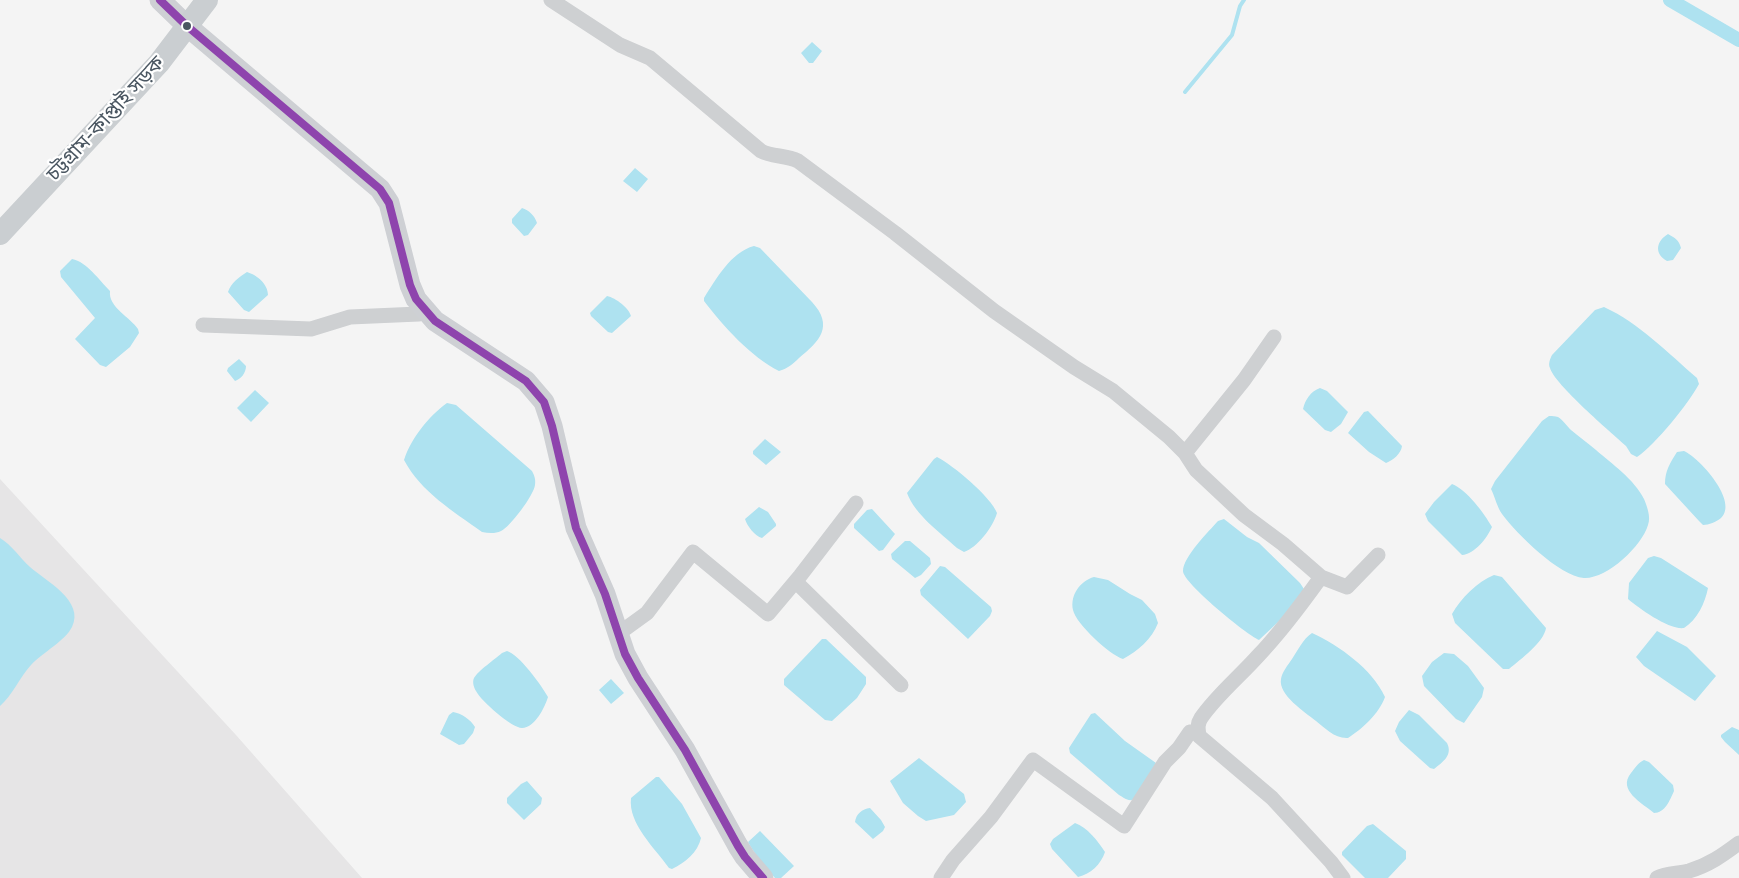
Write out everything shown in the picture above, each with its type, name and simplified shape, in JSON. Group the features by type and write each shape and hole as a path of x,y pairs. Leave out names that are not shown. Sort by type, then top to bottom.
{"main road":[{"path":"160,0 187,26 380,189 389,203 410,285 424,311 435,321 526,381 543,402 552,426 576,528 605,594 625,654 685,750 741,851 764,878"},
{"name":"চট্টগ্রাম-কাপ্তাই সড়ক","path":"0,234 159,63 207,0"}],"street":[{"path":"551,0 620,45 650,58 761,151 798,161 994,311 1074,367 1113,391 1169,437 1185,453 1196,470 1237,509 1321,577 1347,587 1378,555"},
{"path":"203,325 311,329 350,317 418,314 424,311"},
{"path":"1185,453 1244,380 1274,337"},
{"path":"618,634 647,613 693,552 768,614 856,502"},
{"path":"1321,577 1295,614 1202,717 1198,730 1199,736 1272,798 1343,878"},
{"path":"795,582 901,685"},
{"path":"941,878 953,860 991,817 1033,760 1124,826 1165,762 1190,732 1198,730"},
{"path":"1657,878 1708,865 1739,843"}],"shaded area":[{"path":"0,479 236,735 362,878 0,878"}],"water":[{"path":"812,42 822,51 813,63 809,63 801,53"},
{"path":"635,168 648,179 637,192 623,181"},
{"path":"522,208 535,218 537,223 528,235 524,236 512,223 512,219"},
{"path":"1668,234 1679,243 1681,248 1673,260 1667,261 1660,255 1658,248 1661,240"},
{"path":"754,246 760,248 812,302 822,318 822,333 818,339 792,364 779,371 758,358 738,340 704,301 731,260"},
{"path":"72,259 83,264 97,277 110,291 112,302 138,329 139,333 130,347 106,367 100,365 75,339 95,318 61,277 60,271"},
{"path":"247,272 261,281 268,291 268,295 249,312 244,310 228,292 236,280"},
{"path":"607,296 622,304 631,316 612,333 608,332 590,313"},
{"path":"1604,307 1629,321 1653,339 1697,378 1699,384 1671,423 1637,457 1631,454 1626,446 1572,396 1554,376 1549,366 1552,355 1595,310"},
{"path":"239,359 246,369 243,375 235,381 227,371"},
{"path":"1320,388 1327,391 1348,412 1341,424 1331,432 1325,430 1303,409 1309,396"},
{"path":"255,390 269,403 251,422 237,408"},
{"path":"447,403 456,405 532,471 535,481 534,490 510,524 499,532 482,532 449,508 419,482 404,460 421,428"},
{"path":"1368,411 1402,446 1400,452 1386,463 1369,452 1348,433 1364,412"},
{"path":"1549,416 1560,418 1571,430 1622,472 1640,492 1649,515 1649,522 1644,533 1631,551 1613,567 1593,577 1584,578 1574,575 1539,553 1502,514 1491,489 1542,421"},
{"path":"765,439 781,452 766,465 753,454 753,451"},
{"path":"1684,451 1707,471 1715,481 1725,502 1725,511 1721,518 1712,523 1703,525 1665,484 1672,460 1677,452"},
{"path":"937,457 971,482 997,513 984,536 964,552 922,516 907,493"},
{"path":"1452,484 1469,497 1492,527 1476,549 1462,555 1428,521 1425,514"},
{"path":"759,507 768,512 776,524 762,538 752,530 745,519"},
{"path":"872,509 895,534 883,550 879,551 854,528 854,524 867,510"},
{"path":"1224,519 1247,537 1259,543 1304,589 1291,610 1259,640 1229,619 1204,597 1183,571 1187,559 1197,545 1218,521"},
{"path":"0,538 30,567 62,592 69,600 75,618 69,632 31,665 0,706"},
{"path":"905,541 910,541 930,558 931,564 915,578 892,559 891,554"},
{"path":"1654,556 1661,558 1708,588 1700,611 1684,628 1663,622 1628,599 1629,583 1648,558"},
{"path":"940,566 945,567 991,607 990,616 968,639 921,595 920,590"},
{"path":"1494,575 1502,577 1546,628 1537,644 1509,669 1503,669 1455,623 1452,614 1470,591"},
{"path":"1094,577 1108,580 1142,600 1155,614 1158,623 1152,634 1139,648 1123,659 1110,652 1094,638 1075,616 1072,604 1077,589"},
{"path":"1657,631 1687,647 1716,676 1695,701 1644,666 1636,657"},
{"path":"1312,633 1354,659 1372,677 1385,697 1370,720 1348,738 1339,737 1327,730 1293,703 1281,685 1285,669 1303,641"},
{"path":"822,639 826,639 866,677 866,684 857,698 832,721 825,720 784,685 784,679"},
{"path":"507,651 524,664 548,697 539,716 527,727 522,728 511,724 484,701 473,685 474,678 479,672"},
{"path":"1444,653 1454,654 1468,666 1484,688 1482,697 1464,723 1456,719 1424,686 1422,676 1432,662"},
{"path":"611,679 624,693 611,704 599,690"},
{"path":"1409,710 1419,715 1449,747 1444,761 1434,769 1400,741 1395,731"},
{"path":"453,712 466,717 475,727 464,744 459,745 440,734 449,715"},
{"path":"1095,713 1125,741 1156,763 1142,789 1132,800 1119,795 1070,753 1069,748 1091,714"},
{"path":"1732,727 1739,730 1739,755 1721,737"},
{"path":"919,758 964,794 966,802 954,815 926,821 903,803 890,781"},
{"path":"1644,760 1673,785 1674,791 1669,802 1661,811 1654,813 1633,796 1627,785 1627,779 1631,773"},
{"path":"656,777 659,777 682,804 701,838 697,848 690,856 682,864 672,869 644,835 631,808 631,798"},
{"path":"527,781 542,798 541,804 524,820 507,803 507,798"},
{"path":"870,808 885,827 873,839 855,822 860,812"},
{"path":"1075,823 1088,831 1105,852 1095,868 1078,877 1050,844 1053,839"},
{"path":"1373,824 1406,851 1406,859 1388,878 1365,878 1342,855 1342,852 1367,826"},
{"path":"760,831 794,866 781,878 775,878 760,861 748,842"}],"waterway":[{"path":"1185,92 1232,35 1240,6 1244,0"},
{"path":"1670,0 1739,40"}],"transit line":[{"path":"160,0 187,26 380,189 389,203 410,285 416,299 435,321 526,381 544,402 552,426 576,528 605,594 625,654 685,750 738,846 763,878"}]}
